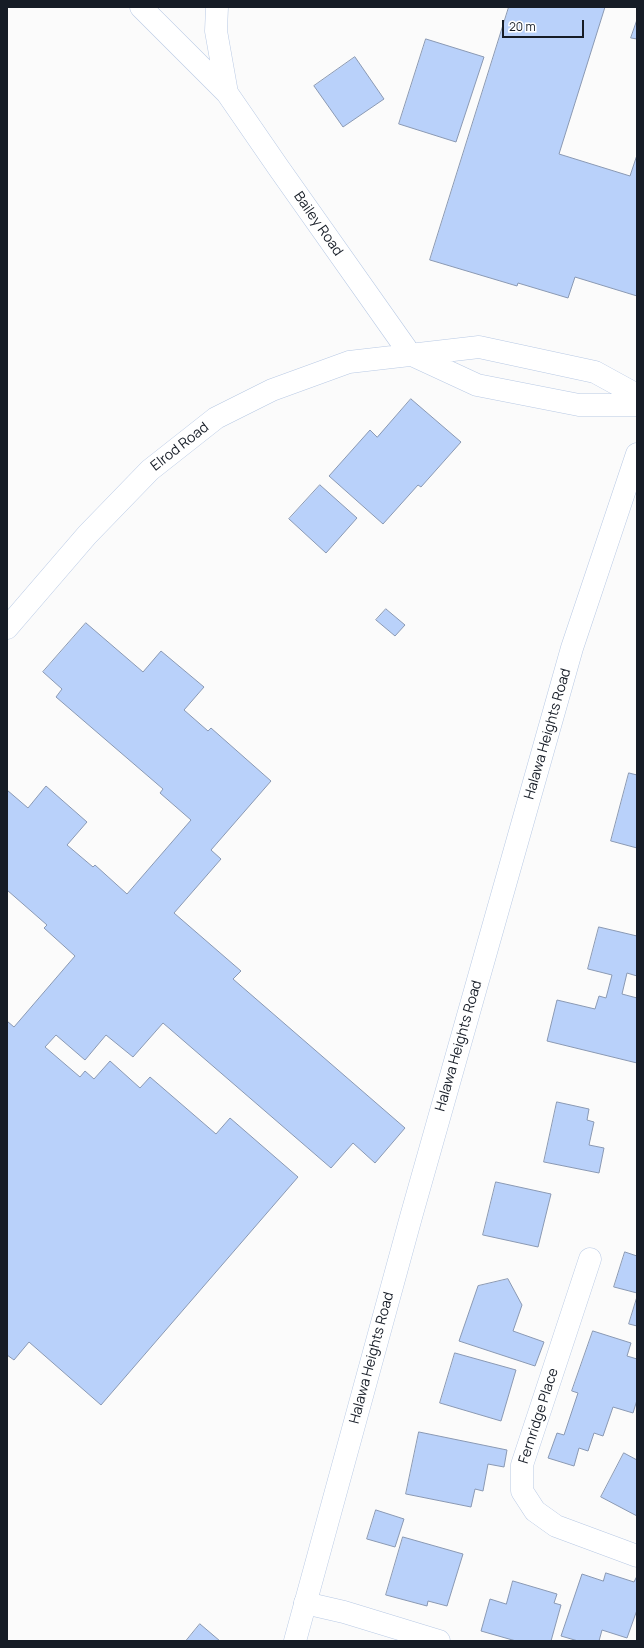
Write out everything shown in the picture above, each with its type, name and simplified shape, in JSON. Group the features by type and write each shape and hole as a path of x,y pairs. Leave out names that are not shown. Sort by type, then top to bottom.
{"street":[{"name":"Bailey Road","path":"141,7 227,93 410,354"},
{"name":"Bailey Road","path":"217,7 216,31 227,93"},
{"path":"410,354 479,347 595,372 637,396"},
{"path":"410,354 477,385 578,406 637,405"},
{"name":"Elrod Road","path":"7,628 88,535 150,470 216,418 272,390 349,362 410,354"},
{"name":"Halawa Heights Road","path":"296,1641 305,1603 411,1217 572,648 637,454"},
{"name":"Fernridge Place","path":"590,1259 522,1465 522,1491 535,1511 556,1526 637,1556"},
{"path":"305,1603 438,1641"}],"building":[{"path":"509,7 605,7 559,154 630,176 637,155 637,296 575,277 568,298 518,283 517,286 430,260"},
{"path":"637,20 637,39 631,38"},
{"path":"426,39 484,57 456,142 399,124"},
{"path":"355,57 384,99 343,127 314,86"},
{"path":"411,399 461,442 421,487 418,485 383,524 329,476 370,430 377,437"},
{"path":"320,485 357,518 326,553 289,519"},
{"path":"386,609 405,625 395,636 376,620"},
{"path":"86,623 143,672 161,651 204,687 184,710 208,731 211,728 271,781 211,850 221,859 174,913 241,971 233,979 405,1128 375,1163 353,1143 331,1168 163,1023 133,1057 106,1035 85,1060 56,1035 45,1047 80,1077 85,1071 94,1079 110,1061 140,1088 150,1077 216,1134 230,1118 298,1177 101,1405 29,1342 14,1360 7,1355 7,1021 14,1027 75,956 44,928 47,925 7,890 7,790 28,808 46,786 87,822 67,845 93,867 95,865 127,894 191,820 160,793 163,789 56,697 62,689 43,672"},
{"path":"629,773 637,775 637,848 611,841"},
{"path":"599,927 637,936 637,976 627,973 622,994 637,998 637,1063 547,1041 557,1000 595,1009 599,996 606,998 612,975 588,969"},
{"path":"557,1102 589,1109 587,1120 594,1122 589,1145 604,1148 599,1173 544,1162"},
{"path":"496,1182 551,1194 538,1247 483,1235"},
{"path":"625,1252 637,1256 637,1293 614,1287"},
{"path":"508,1279 522,1305 513,1331 544,1342 535,1366 459,1341 478,1286"},
{"path":"637,1297 637,1326 629,1324"},
{"path":"593,1331 631,1343 627,1356 637,1359 637,1400 633,1413 613,1407 603,1436 594,1433 588,1451 579,1448 574,1466 548,1458 557,1433 564,1435 578,1393 572,1391"},
{"path":"455,1353 516,1370 501,1421 440,1403"},
{"path":"419,1432 507,1450 504,1467 488,1464 483,1491 475,1489 471,1507 406,1494"},
{"path":"624,1453 637,1460 637,1516 601,1497"},
{"path":"376,1510 404,1519 395,1547 367,1539"},
{"path":"403,1537 463,1554 447,1606 428,1601 427,1606 386,1595"},
{"path":"606,1573 634,1582 637,1576 637,1610 627,1638 602,1630 599,1641 578,1641 561,1636 582,1574 603,1581"},
{"path":"513,1581 557,1594 554,1603 561,1605 551,1641 516,1641 481,1631 490,1599 506,1604"},
{"path":"200,1624 220,1641 186,1641"}]}
